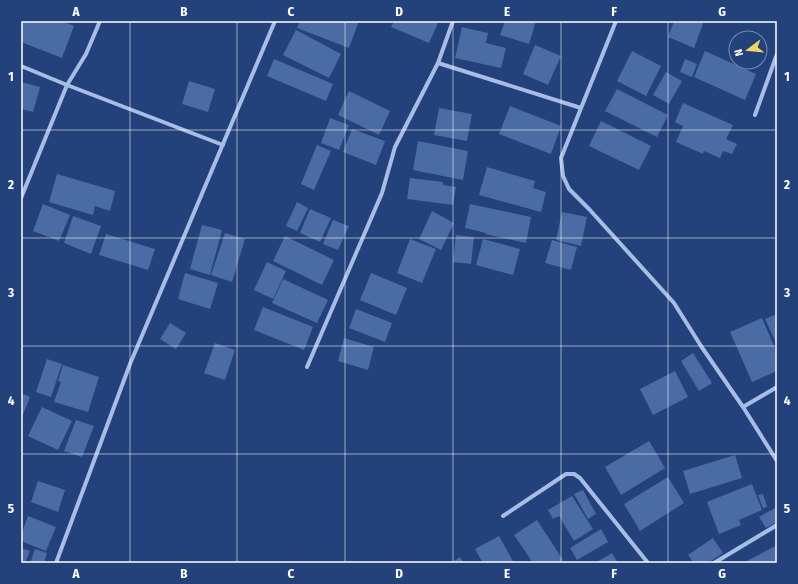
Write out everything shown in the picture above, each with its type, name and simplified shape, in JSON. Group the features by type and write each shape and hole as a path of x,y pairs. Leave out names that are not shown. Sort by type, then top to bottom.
{"street":[{"path":"21,198 67,85 86,54 100,21"},
{"path":"56,563 130,364 275,21"},
{"path":"307,367 382,193 395,147 438,63 453,21"},
{"path":"616,21 561,158 563,176 569,189 590,209 674,303 777,461"},
{"path":"755,115 777,54"},
{"path":"438,63 581,108"},
{"path":"21,66 223,146"},
{"path":"743,407 777,386"},
{"path":"503,516 566,474 574,474 580,478 648,563"},
{"path":"714,563 777,525"}],"building":[{"path":"21,21 62,21 74,26 62,58 21,42"},
{"path":"300,21 359,21 349,48 297,28"},
{"path":"394,21 439,21 429,43 391,27"},
{"path":"505,21 536,21 529,44 500,35"},
{"path":"674,21 704,21 694,48 668,37"},
{"path":"462,27 488,33 486,43 506,48 501,68 455,58"},
{"path":"296,30 341,54 329,78 283,55"},
{"path":"535,45 561,56 548,85 523,74"},
{"path":"632,51 661,66 646,96 617,81"},
{"path":"705,51 728,61 728,70 747,70 756,74 745,100 694,77"},
{"path":"274,59 333,84 326,101 267,76"},
{"path":"685,59 697,64 692,77 680,72"},
{"path":"666,72 682,81 669,104 653,95"},
{"path":"189,81 215,89 208,112 182,104"},
{"path":"21,82 40,87 33,112 21,109"},
{"path":"617,89 668,115 657,137 605,111"},
{"path":"349,91 390,111 379,135 338,115"},
{"path":"683,103 733,125 726,139 737,144 732,154 723,151 720,158 704,151 703,154 676,142 683,126 675,122"},
{"path":"510,106 561,126 551,154 499,134"},
{"path":"439,108 472,114 467,141 434,135"},
{"path":"330,118 349,125 339,150 321,143"},
{"path":"601,121 651,146 639,170 589,146"},
{"path":"352,129 385,141 376,165 343,152"},
{"path":"418,141 468,151 463,180 413,170"},
{"path":"317,145 331,151 314,190 301,184"},
{"path":"487,167 535,181 533,188 546,192 541,212 479,195"},
{"path":"57,174 115,191 110,211 95,206 93,215 49,202"},
{"path":"410,178 443,182 443,185 456,187 453,205 407,199"},
{"path":"297,202 308,208 297,231 286,226"},
{"path":"43,204 70,215 59,241 33,231"},
{"path":"470,204 531,217 526,243 465,228"},
{"path":"310,209 331,218 320,242 300,233"},
{"path":"432,211 454,223 441,250 419,239"},
{"path":"562,212 587,217 581,246 556,240"},
{"path":"73,216 101,226 91,254 64,243"},
{"path":"333,220 349,226 338,250 323,244"},
{"path":"202,225 222,230 210,275 190,269"},
{"path":"225,233 245,239 232,282 211,275"},
{"path":"106,234 155,249 148,270 99,255"},
{"path":"456,235 474,237 471,264 453,262"},
{"path":"285,236 334,260 322,285 273,261"},
{"path":"410,239 436,249 422,283 397,273"},
{"path":"483,239 520,249 513,275 476,265"},
{"path":"552,240 577,247 571,270 545,263"},
{"path":"267,262 286,271 273,299 254,290"},
{"path":"185,273 218,283 210,309 178,299"},
{"path":"371,273 407,288 396,315 360,300"},
{"path":"283,279 328,300 317,323 272,303"},
{"path":"263,307 313,327 304,350 254,330"},
{"path":"356,309 392,323 385,342 349,328"},
{"path":"777,314 777,345 765,319"},
{"path":"762,318 777,353 777,371 752,382 730,332"},
{"path":"170,323 186,333 176,349 160,339"},
{"path":"344,338 374,347 368,370 338,361"},
{"path":"215,343 235,350 225,380 204,373"},
{"path":"693,353 712,383 699,391 681,361"},
{"path":"47,359 62,364 51,397 36,392"},
{"path":"63,365 99,377 88,412 54,402 61,382 58,381"},
{"path":"675,371 688,397 653,415 640,389"},
{"path":"21,393 30,397 21,420"},
{"path":"42,407 72,421 58,450 28,436"},
{"path":"76,420 94,426 82,457 64,451"},
{"path":"649,441 665,468 621,495 605,467"},
{"path":"735,455 742,478 690,494 683,471"},
{"path":"668,477 684,503 640,531 624,504"},
{"path":"38,481 65,490 58,512 31,502"},
{"path":"752,484 762,510 739,520 741,525 719,534 707,502"},
{"path":"583,490 596,514 588,519 574,494"},
{"path":"763,494 767,507 763,508 758,495"},
{"path":"572,496 593,529 574,541 559,516 553,519 548,510"},
{"path":"777,507 777,522 766,528 759,517"},
{"path":"28,516 56,527 46,551 21,541 21,535"},
{"path":"537,520 563,560 559,563 533,563 514,535"},
{"path":"601,529 608,542 577,560 570,548"},
{"path":"499,536 514,563 483,563 475,549"},
{"path":"713,538 723,553 708,563 694,563 688,555"},
{"path":"777,545 777,563 743,563"},
{"path":"21,548 30,551 25,563 21,563"},
{"path":"35,549 47,553 44,563 30,563"},
{"path":"612,553 618,563 595,563"},
{"path":"460,557 464,563 451,563"}]}
